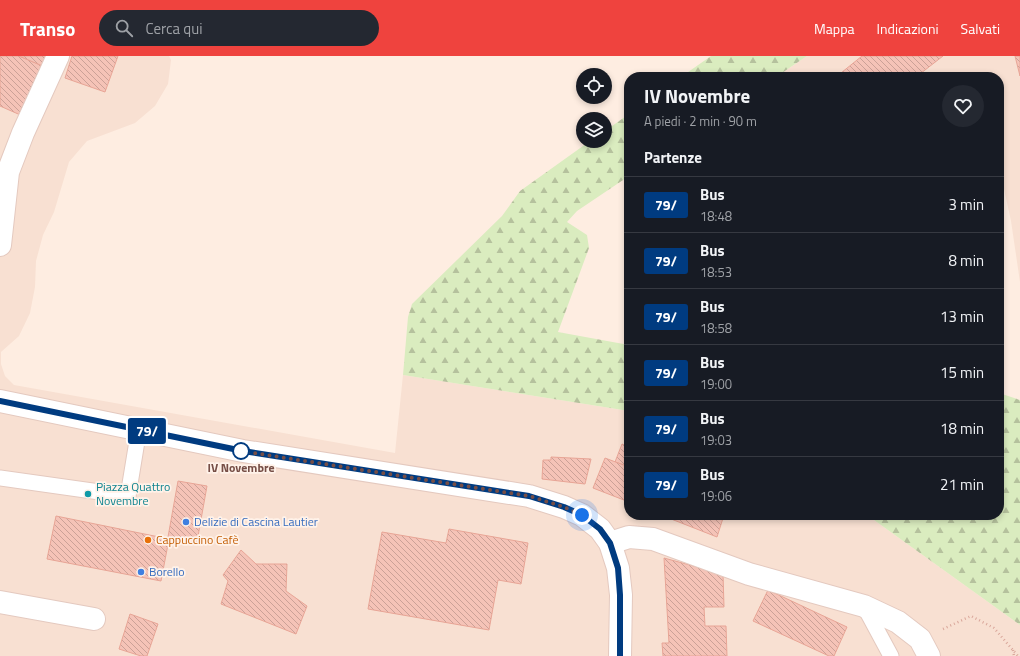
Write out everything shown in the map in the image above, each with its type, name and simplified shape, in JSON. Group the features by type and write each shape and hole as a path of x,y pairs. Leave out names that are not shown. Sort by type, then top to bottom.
{"street":[{"path":"0,245 8,172 23,133 58,56"},
{"path":"0,401 243,451 529,496 564,507 582,515 600,529 610,543 618,568 620,595 620,656"},
{"path":"610,543 629,537 653,539 749,574 864,606 898,622 924,648"},
{"path":"0,602 94,619"}],"lane":[{"path":"0,478 128,496 139,430"},
{"path":"864,606 891,656"}],"path":[{"path":"924,648 971,616 994,628 1018,656"},
{"path":"1013,649 1014,656"}],"shaded area":[{"path":"0,56 169,56 171,60 168,84 155,106 135,123 87,141 69,162 54,212 43,235 36,261 35,287 30,313 19,336 1,352 1,364 5,376 14,385 395,453 403,375 624,410 624,520 874,520 1020,625 1020,656 0,656"},
{"path":"807,56 1020,56 1020,282 1011,221 1004,189 1004,72 783,72"}],"green space":[{"path":"711,56 807,56 783,72 688,72"},
{"path":"624,118 624,179 577,211 567,222 587,235 589,248 558,332 624,344 624,410 403,375 408,317 412,304 502,216 520,191 580,148 612,148 612,126"},
{"path":"1004,395 1020,400 1020,625 874,520 1004,520"}],"building":[{"path":"0,56 19,56 45,67 25,117 0,106"},
{"path":"19,56 50,56 45,67"},
{"path":"72,56 118,56 105,92 65,78"},
{"path":"862,56 943,56 922,72 842,72"},
{"path":"1015,56 1020,56 1020,76"},
{"path":"622,444 624,445 624,465 615,462"},
{"path":"551,457 591,459 585,484 542,479 543,460 551,460"},
{"path":"605,458 624,465 624,500 593,488"},
{"path":"178,481 207,486 197,542 168,537"},
{"path":"56,516 169,539 161,581 47,559"},
{"path":"674,520 722,520 717,537"},
{"path":"449,529 528,543 521,584 498,580 489,630 368,609 382,532 446,543"},
{"path":"241,550 256,564 287,564 286,591 307,606 296,634 221,604 228,581 223,575"},
{"path":"664,558 723,574 724,607 704,607 705,626 726,626 727,656 663,656 662,643 669,643"},
{"path":"768,590 847,627 834,656 829,656 753,621"},
{"path":"130,614 158,624 147,656 141,656 119,649"}],"bus line":[{"name":"79/","path":"0,401 243,451 529,496 564,507 582,515 600,529 610,543 618,568 620,595 620,656"}],"place":[{"name":"IV Novembre","path":"241,451"},
{"name":"Piazza Quattro Novembre","path":"88,494"},
{"name":"Delizie di Cascina Lautier","path":"186,522"},
{"name":"Cappuccino Cafè","path":"148,540"},
{"name":"Borello","path":"141,572"}],"route":[{"path":"241,451 529,496 564,507 582,515"}]}
